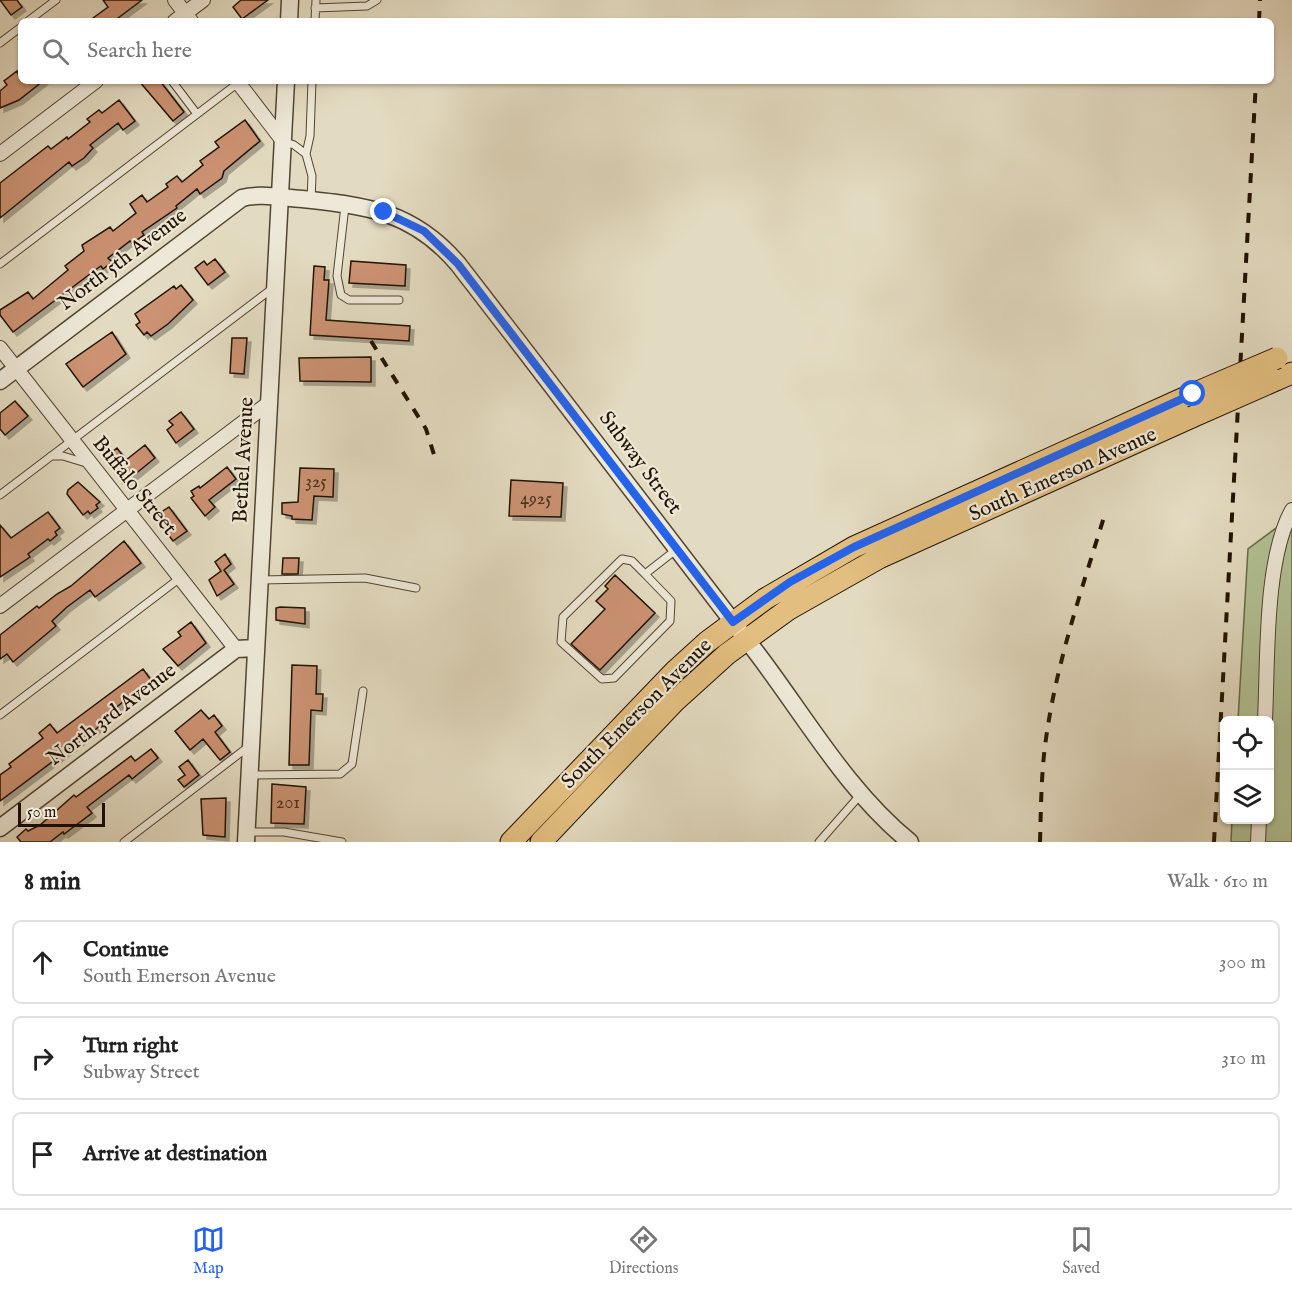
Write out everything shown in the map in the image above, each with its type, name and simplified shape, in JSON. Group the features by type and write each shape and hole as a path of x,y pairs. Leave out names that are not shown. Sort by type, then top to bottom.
{"main road":[{"name":"South Emerson Avenue","path":"511,842 660,685 707,642 790,582 844,552 1169,404 1285,354"},
{"name":"South Emerson Avenue","path":"541,842 674,702 746,639 789,609 852,572 1284,377"}],"street":[{"path":"175,0 184,18 203,0"},
{"path":"289,18 290,0"},
{"path":"0,154 92,84"},
{"path":"240,84 283,141"},
{"name":"Bethel Avenue","path":"246,837 286,84"},
{"name":"North 5th Avenue","path":"0,381 239,200 251,196 280,198"},
{"name":"Subway Street","path":"280,198 345,203 397,216 424,231 443,247 746,639 861,794 891,827 910,842"},
{"name":"Buffalo Street","path":"0,348 236,649"},
{"path":"0,606 269,403"},
{"path":"1265,716 1274,568 1278,544 1292,510"},
{"path":"236,649 256,648"},
{"name":"North 3rd Avenue","path":"0,828 236,649"},
{"path":"1258,842 1259,824"}],"lane":[{"path":"32,18 56,0"},
{"path":"316,4 366,6 377,0"},
{"path":"0,43 18,29"},
{"path":"174,84 197,114"},
{"path":"0,264 235,84"},
{"path":"311,200 312,176 306,154 310,136 312,84"},
{"path":"283,141 294,145 306,154"},
{"path":"345,203 337,276 341,295 349,300 399,300"},
{"path":"0,495 275,286"},
{"path":"51,456 63,456 89,464"},
{"path":"645,574 677,549"},
{"path":"622,559 632,561 645,574 671,601 670,621 614,678 602,679 561,642 563,617 622,559"},
{"path":"260,580 305,581 340,577 376,579 416,588"},
{"path":"0,715 180,578"},
{"path":"249,775 340,774 352,764 363,691"},
{"path":"124,842 251,745"},
{"path":"819,842 861,794"},
{"path":"246,837 284,832 342,842"}],"green space":[{"path":"1292,516 1292,842 1231,842 1232,824 1274,824 1274,716 1238,716 1248,549"}],"building":[{"path":"0,0 17,0 22,7 11,15"},
{"path":"103,0 142,0 118,18 93,18 108,7"},
{"path":"241,0 268,0 243,18 233,7"},
{"path":"17,71 18,84 39,84 19,100 0,108 0,91 7,85 4,81"},
{"path":"142,84 162,84 184,112 173,121"},
{"path":"119,100 135,121 123,130 118,123 90,145 93,148 84,158 72,166 69,162 0,218 0,183 48,146 51,149 67,137 68,139 90,122 87,119 99,110 102,113"},
{"path":"245,120 260,141 224,171 222,178 200,194 197,189 176,206 177,208 142,232 144,235 132,243 130,241 108,258 112,262 103,269 101,266 98,268 13,332 0,315 0,310 28,292 33,299 68,270 65,266 84,251 82,245 110,227 113,231 136,213 130,204 142,195 147,202 168,187 166,184 177,176 182,182 203,165 200,161 219,147 215,142"},
{"path":"215,259 225,272 208,285 195,268 204,261 207,265"},
{"path":"351,261 406,265 405,286 349,283"},
{"path":"314,266 325,267 324,280 329,280 326,320 410,326 409,341 310,335"},
{"path":"181,285 193,300 168,324 151,336 147,332 144,335 136,325 140,322 135,314 174,286 176,289"},
{"path":"112,332 126,354 83,387 66,364"},
{"path":"232,338 247,338 244,374 230,373"},
{"path":"371,357 371,382 300,381 299,358"},
{"path":"15,401 28,416 5,435 0,429 0,413"},
{"path":"181,412 194,429 176,443 167,430 173,425 169,421"},
{"path":"145,445 155,458 123,484 106,457 117,448 126,460"},
{"path":"227,467 236,479 209,500 215,507 205,516 191,498 194,496 191,491 199,486 200,488"},
{"path":"300,468 334,469 333,497 314,496 312,520 292,519 292,516 282,514 282,503 298,502"},
{"path":"511,480 563,483 561,517 509,516"},
{"path":"78,482 100,502 96,505 98,508 90,514 88,511 83,515 67,494 68,490"},
{"path":"169,507 187,531 173,541 159,522 164,518 160,513"},
{"path":"48,512 60,528 55,532 57,535 50,541 48,539 28,554 30,557 0,577 0,525 11,538"},
{"path":"124,541 141,563 95,597 90,590 67,607 52,621 56,626 13,662 7,654 0,659 0,635 37,606 39,608 71,586"},
{"path":"225,554 231,564 224,570 234,584 217,596 209,580 221,571 215,562"},
{"path":"283,558 299,558 298,574 282,574"},
{"path":"615,575 655,613 600,670 571,644 605,609 596,601 608,589 605,586"},
{"path":"276,608 305,608 305,624 276,620"},
{"path":"191,622 206,643 178,666 163,649 181,636 178,632"},
{"path":"292,665 317,666 316,694 323,694 322,711 311,710 309,765 289,765"},
{"path":"143,669 151,680 100,720 103,723 96,729 0,801 0,775 11,767 9,764 43,738 39,733 50,724 57,733"},
{"path":"201,710 209,719 214,715 222,726 215,732 230,752 220,760 203,739 190,750 175,731"},
{"path":"151,749 158,758 132,779 129,775 87,807 92,813 64,834 63,832 50,842 21,842 17,837 26,829 28,831 40,825 74,795 76,797 131,756 135,761"},
{"path":"188,760 199,775 184,787 178,780 185,775 179,767"},
{"path":"272,784 306,787 304,824 271,823"},
{"path":"226,798 225,837 203,835 201,799"}],"railway":[{"path":"1259,18 1260,0"},
{"path":"1214,842 1256,84"},
{"path":"371,341 426,429 436,461"},
{"path":"1040,842 1043,770 1049,717 1070,630 1104,517"}],"route":[{"path":"384,212 391,213 424,231 458,264 733,622 790,582 854,547 1193,394"}]}
